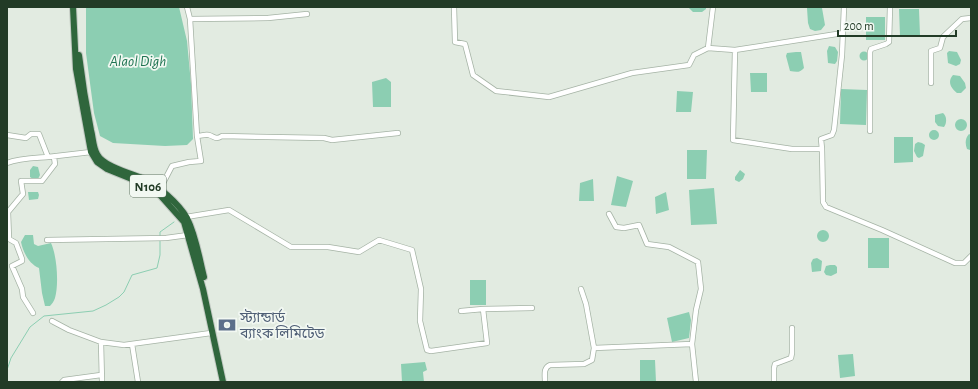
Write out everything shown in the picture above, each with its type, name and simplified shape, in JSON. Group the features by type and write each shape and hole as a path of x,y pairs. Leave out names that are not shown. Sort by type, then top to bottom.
{"highway":[{"path":"73,7 76,69 90,152"},
{"name":"N106","path":"77,7 81,75 90,126 97,153 107,163 143,178 160,189 186,217 191,228 201,262 227,382"},
{"name":"N106","path":"90,152 97,162 107,169 149,186 159,194 184,222 203,289 223,382"}],"street":[{"path":"160,189 172,166 201,161 197,136 190,19 187,7"},
{"path":"454,7 455,42 465,44 473,75 496,91 549,97 632,73 689,65 694,55 708,48 735,50 843,33"},
{"path":"708,48 713,7"},
{"path":"844,7 842,55 834,133 821,139 823,202 826,207 882,230 955,264 964,263 971,256"},
{"path":"870,131 870,52 872,49 889,42 890,7"},
{"path":"190,19 268,18 307,14"},
{"path":"931,82 931,51 940,48 943,38 962,19 971,18"},
{"path":"735,50 733,140 792,149 822,149"},
{"path":"7,135 26,138 32,134 39,133 48,157"},
{"path":"197,136 208,135 214,138 219,138 222,136 324,138 332,140 398,133"},
{"path":"7,163 33,158 90,152"},
{"path":"33,313 24,297 12,266 22,261 22,259 16,243 9,239 8,212 23,194 21,181 42,181 55,164 54,156"},
{"path":"186,217 230,210 291,247 328,247 359,252 379,240 412,250 421,289 420,321 427,350 431,351 487,344 484,309"},
{"path":"609,214 616,227 624,228 639,225 647,244 669,247 698,262 701,289 696,310 692,344 696,382"},
{"path":"47,240 166,238 188,235"},
{"path":"545,382 545,369 547,366 584,364 589,363 592,360 594,348 586,304 581,289"},
{"path":"461,311 532,308"},
{"path":"52,321 68,330 101,342 124,345 211,333"},
{"path":"774,382 775,364 789,360 792,356 792,328"},
{"path":"101,342 102,382"},
{"path":"132,344 138,382"},
{"path":"594,348 692,344"},
{"path":"62,382 64,380 101,375"}],"water":[{"name":"Alaol Digh","path":"86,7 179,7 187,41 191,84 193,139 187,145 165,146 113,143 100,136 94,113 86,53"},
{"path":"688,7 706,7 706,9 702,12 693,12"},
{"path":"807,8 822,8 825,25 821,30 815,31 810,29"},
{"path":"899,9 919,9 920,35 900,36"},
{"path":"866,17 885,17 885,40 866,40"},
{"path":"829,46 835,47 838,52 837,61 835,64 828,63 827,51"},
{"path":"864,51 869,56 864,61 859,56"},
{"path":"949,51 957,52 961,60 960,64 956,66 948,63 947,53"},
{"path":"801,52 804,68 796,72 790,71 786,56 787,53"},
{"path":"750,73 767,73 767,92 751,92"},
{"path":"953,75 960,76 965,83 966,88 961,93 957,93 950,85 950,80"},
{"path":"386,78 391,82 391,107 373,107 372,82"},
{"path":"841,89 867,90 866,125 840,124"},
{"path":"677,91 693,92 691,112 676,112"},
{"path":"943,113 946,120 944,127 938,126 935,122 935,115"},
{"path":"963,119 966,120 966,130 959,131 956,130 955,123 956,120"},
{"path":"932,130 936,130 938,131 938,139 932,140 929,137 929,133"},
{"path":"969,134 971,135 970,150 967,149 966,143 966,139"},
{"path":"894,137 913,137 913,162 894,163"},
{"path":"918,142 925,145 923,156 919,158 914,151 915,144"},
{"path":"687,150 707,150 706,179 687,179"},
{"path":"33,166 38,167 40,175 38,179 33,179 30,177 30,170"},
{"path":"740,170 745,174 743,179 739,182 735,180 735,177"},
{"path":"617,176 633,181 626,207 611,205"},
{"path":"593,179 594,201 579,201 580,183"},
{"path":"714,188 717,224 691,225 689,190"},
{"path":"28,192 38,192 38,199 29,200"},
{"path":"666,192 669,210 656,214 655,197"},
{"path":"821,230 825,230 829,236 825,242 821,242 817,238 817,234"},
{"path":"25,235 33,235 34,244 38,246 51,243 56,262 57,285 55,298 50,306 45,306 39,268 29,261 23,250 21,242"},
{"path":"868,238 889,238 889,268 868,268"},
{"path":"817,258 822,261 821,271 812,272 811,263 813,259"},
{"path":"835,265 837,267 837,273 831,276 826,275 824,272 826,266"},
{"path":"470,280 486,280 486,305 470,305"},
{"path":"689,312 691,320 689,338 672,342 667,318"},
{"path":"853,354 855,376 840,378 838,355"},
{"path":"640,360 655,360 656,382 640,382"},
{"path":"425,362 427,370 423,372 424,382 402,382 401,364"}],"waterway":[{"path":"160,236 160,232 174,222"},
{"path":"7,370 11,358 30,327 44,316 93,311 119,297 124,292 132,275 157,268 160,255 160,241"}],"place":[{"name":"স্ট্যান্ডার্ড ব্যাংক লিমিটেড","path":"227,325"}]}
